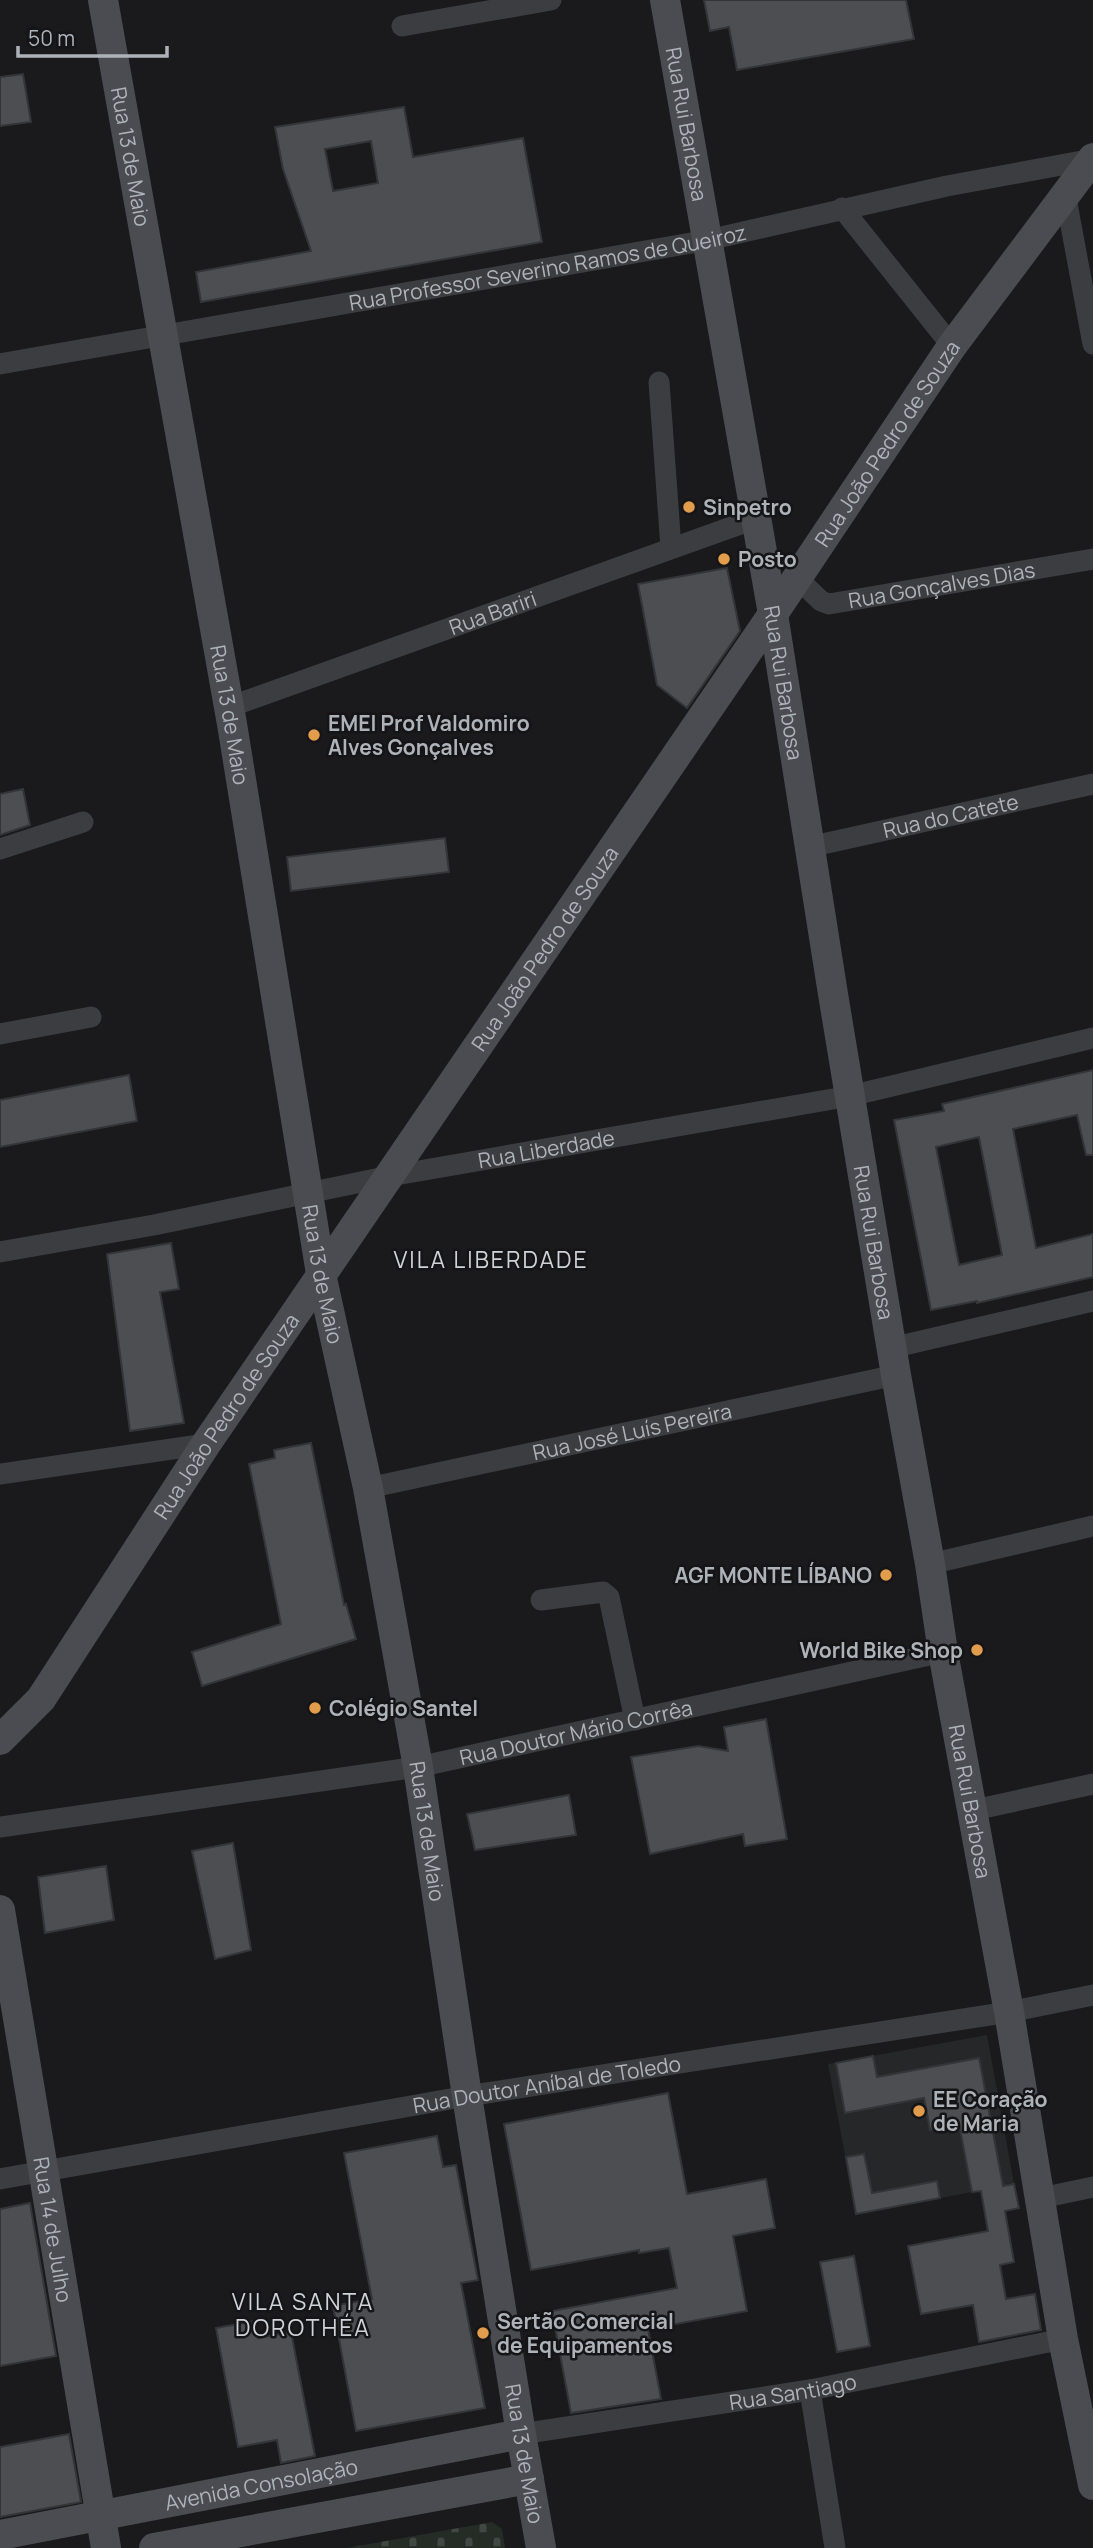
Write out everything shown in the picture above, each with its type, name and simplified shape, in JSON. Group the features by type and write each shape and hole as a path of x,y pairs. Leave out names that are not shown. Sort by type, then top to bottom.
{"street":[{"name":"Rua 13 de Maio","path":"103,0 229,707 321,1274 368,1489 418,1767 467,2096 541,2548"},
{"path":"402,26 551,0"},
{"name":"Rua Rui Barbosa","path":"665,0 774,614 809,847 943,1652 974,1810 1063,2339 1086,2415 1093,2485"},
{"name":"Rua Professor Severino Ramos de Queiroz","path":"0,364 708,240 842,208 1093,159"},
{"name":"Rua João Pedro de Souza","path":"0,1740 41,1699 206,1444 774,614 952,346 1093,159"},
{"path":"1065,193 1093,344"},
{"path":"842,208 952,346"},
{"path":"659,382 671,548"},
{"name":"Rua Bariri","path":"229,707 757,518"},
{"name":"Rua Gonçalves Dias","path":"797,578 821,601 829,604 1093,559"},
{"name":"Rua do Catete","path":"809,847 1093,784"},
{"path":"0,849 83,822"},
{"path":"0,1034 91,1017"},
{"name":"Rua Liberdade","path":"0,1252 155,1225 390,1176 850,1096 1093,1038"},
{"name":"Rua José Luís Pereira","path":"368,1489 893,1361 1093,1301"},
{"path":"0,1474 206,1444"},
{"path":"930,1564 1093,1526"},
{"path":"541,1600 603,1592 609,1597 635,1720"},
{"name":"Rua Doutor Mário Corrêa","path":"0,1827 418,1767 943,1652"},
{"path":"974,1810 1093,1784"},
{"name":"Rua 14 de Julho","path":"0,1910 106,2548"},
{"name":"Rua Doutor Aníbal de Toledo","path":"0,2179 467,2096 1009,2012 1093,1995"},
{"path":"1041,2198 1093,2187"},
{"name":"Rua Santiago","path":"521,2434 810,2390 1063,2339"},
{"path":"810,2390 835,2548"},
{"name":"Avenida Consolação","path":"0,2535 521,2434"},
{"name":"Avenida Consolação","path":"154,2548 529,2479"}],"shaded area":[{"name":"EE Coração de Maria","path":"987,2035 1014,2184 856,2214 828,2064"}],"green space":[{"path":"492,2522 502,2529 505,2548 347,2548"}],"building":[{"path":"704,0 906,0 914,39 737,70 729,27 710,31"},
{"path":"23,74 31,122 0,126 0,77"},
{"path":"404,107 413,157 523,138 542,242 201,302 196,272 311,251 283,169 275,127","holes":["371,141 378,183 333,191 325,149"]},
{"path":"727,568 740,631 687,708 657,685 638,584"},
{"path":"23,789 30,825 0,835 0,794"},
{"path":"445,838 449,872 291,891 287,857"},
{"path":"1093,1070 1093,1155 1086,1155 1077,1115 1013,1129 1036,1248 1093,1234 1093,1277 977,1303 931,1310 894,1120 944,1111 942,1104","holes":["979,1137 1002,1255 959,1265 936,1147"]},
{"path":"129,1075 137,1121 0,1147 0,1100"},
{"path":"171,1243 179,1289 160,1292 184,1423 130,1431 107,1254"},
{"path":"311,1443 344,1605 346,1604 356,1639 202,1686 192,1652 281,1624 249,1464 275,1458 274,1450"},
{"path":"766,1719 787,1839 745,1846 743,1834 650,1854 631,1757 698,1746 728,1751 724,1727"},
{"path":"569,1795 576,1835 475,1850 467,1814"},
{"path":"233,1843 251,1950 215,1959 192,1851"},
{"path":"106,1866 114,1920 45,1933 38,1877"},
{"path":"873,2056 877,2077 979,2058 1003,2186 1014,2184 1019,2208 1005,2211 1014,2262 1000,2265 1006,2299 1035,2294 1041,2330 979,2342 973,2305 921,2314 908,2246 988,2231 981,2191 972,2192 959,2124 930,2130 924,2098 845,2113 836,2063"},
{"path":"668,2093 687,2194 766,2179 775,2228 733,2236 747,2311 648,2329 661,2399 571,2413 552,2311 677,2288 669,2248 639,2253 639,2250 531,2270 504,2124"},
{"path":"437,2136 443,2167 456,2165 478,2280 461,2283 485,2408 356,2431 333,2306 372,2299 344,2153"},
{"path":"864,2154 872,2193 937,2181 940,2198 856,2214 846,2157"},
{"path":"30,2203 56,2356 0,2366 0,2209"},
{"path":"854,2256 870,2346 837,2352 820,2262"},
{"path":"254,2321 258,2338 291,2332 315,2456 281,2463 277,2440 238,2447 216,2328"},
{"path":"69,2434 81,2502 0,2517 0,2447"}],"place":[{"name":"Sinpetro","path":"689,507"},
{"name":"Posto","path":"724,559"},
{"name":"EMEI Prof Valdomiro Alves Gonçalves","path":"314,735"},
{"name":"AGF MONTE LÍBANO","path":"886,1575"},
{"name":"World Bike Shop","path":"977,1650"},
{"name":"Colégio Santel","path":"315,1708"},
{"name":"EE Coração de Maria","path":"919,2111"},
{"name":"Sertão Comercial de Equipamentos","path":"483,2333"}],"district":[{"name":"VILA LIBERDADE","path":"491,1259"},
{"name":"VILA SANTA DOROTHÉA","path":"303,2314"}]}
